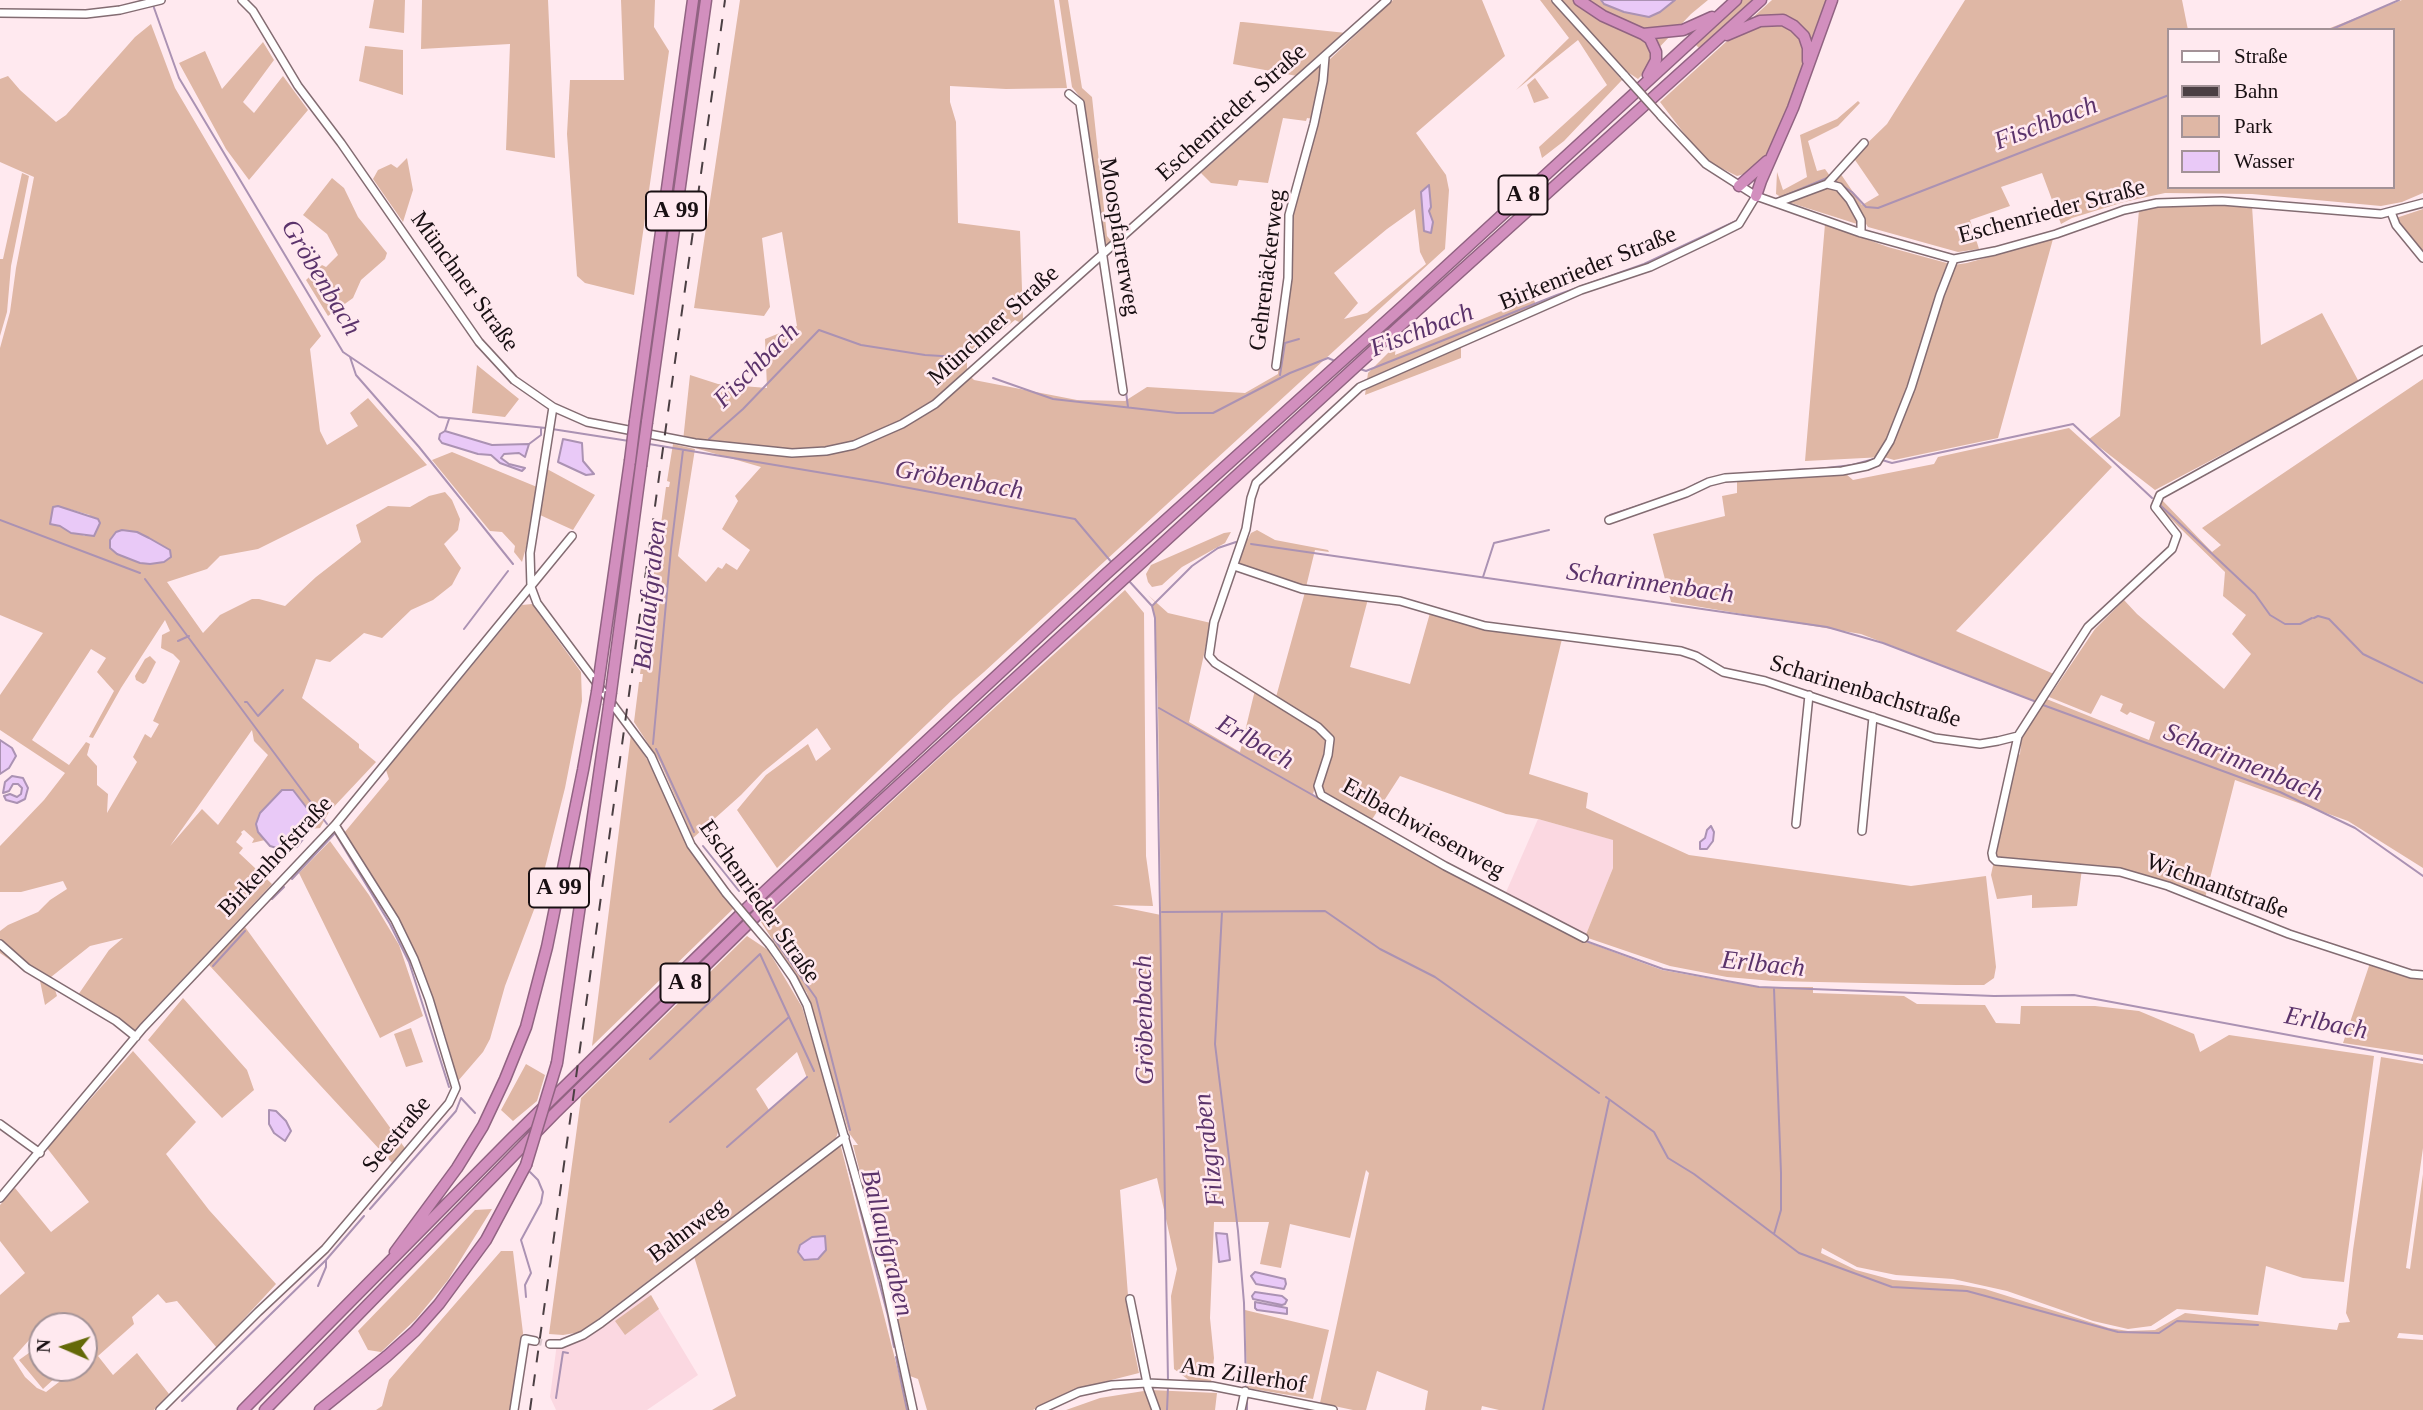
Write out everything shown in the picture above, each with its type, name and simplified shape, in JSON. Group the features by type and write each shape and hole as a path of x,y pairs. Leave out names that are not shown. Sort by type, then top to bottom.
{"highway":[{"name":"A 99","path":"389,1261 405,1235 457,1168 483,1126 526,1027 547,947 597,692 693,0"},
{"name":"A 99","path":"320,1410 397,1348 439,1304 486,1240 526,1165 557,1063 706,0"},
{"path":"1579,0 1603,16 1650,39 1656,51 1652,68 1642,85"},
{"name":"A 8","path":"243,1410 511,1139 747,908 1106,574 1736,0"},
{"name":"A 8","path":"265,1410 682,986 1118,583 1761,0"},
{"path":"1756,196 1788,120 1832,0"},
{"path":"1643,34 1683,30 1722,13"},
{"path":"1718,39 1760,21 1783,20 1804,36 1808,48 1808,68"},
{"path":"1739,186 1770,159"}],"street":[{"name":"Münchner Straße","path":"242,0 253,11 285,67 479,342 512,378 553,407 587,422 695,443 792,453 826,452 854,445 902,425 935,404 1103,255"},
{"name":"Eschenrieder Straße","path":"1103,255 1387,0"},
{"name":"Eschenrieder Straße","path":"1556,0 1706,164 1739,186 1775,204 1861,233 1954,259 1995,251 2124,210 2157,203 2222,201 2368,214 2390,212 2423,203"},
{"path":"0,13 86,14 160,1"},
{"name":"Gehrenäckerweg","path":"1276,366 1288,278 1289,215 1314,124 1325,57"},
{"name":"Moospfarrerweg","path":"1069,94 1080,103 1123,391"},
{"path":"1775,204 1828,184 1864,143"},
{"path":"1828,184 1839,187 1850,200 1861,220 1861,233"},
{"name":"Birkenrieder Straße","path":"1234,566 1246,529 1256,483 1360,387 1575,293 1650,267 1713,237 1739,224 1756,196"},
{"path":"2390,212 2396,225 2423,258"},
{"path":"1609,520 1725,478 1842,471 1877,462 1890,441 1911,388 1954,259"},
{"path":"2018,736 2088,627 2172,549 2177,535 2155,507 2160,495 2423,350"},
{"name":"Eschenrieder Straße","path":"553,407 530,553 531,587 537,603 651,756 691,845 770,945 793,978 807,1005 885,1281 913,1410"},
{"name":"Birkenhofstraße","path":"0,1198 136,1037 335,825 572,536"},
{"name":"Scharinenbachstraße","path":"1234,566 1302,589 1400,601 1485,626 1681,651 1696,656 1723,672 1765,681 1935,738 1980,744 2018,736"},
{"name":"Erlbachwiesenweg","path":"1234,566 1214,622 1209,656 1215,663 1318,727 1330,739 1318,786 1321,795 1445,866 1584,938"},
{"path":"1796,824 1809,695"},
{"path":"1862,831 1873,717"},
{"name":"Wichnantstraße","path":"2018,736 1992,853 1996,861 2128,874 2168,886 2300,938 2411,974 2423,975"},
{"name":"Seestraße","path":"160,1410 325,1249 441,1112 456,1088 414,959 395,920 335,825"},
{"path":"0,944 27,968 116,1021 136,1037"},
{"path":"0,1124 40,1153"},
{"name":"Bahnweg","path":"550,1344 561,1344 583,1335 601,1323 845,1137"},
{"path":"1130,1299 1147,1383 1156,1410"},
{"path":"514,1410 525,1339 535,1341"},
{"name":"Am Zillerhof","path":"1040,1410 1079,1392 1112,1385 1147,1383 1245,1391 1312,1408 1333,1410"},
{"path":"1241,1410 1245,1391"}],"shaded area":[{"path":"1538,819 1614,840 1613,868 1584,940 1503,899"},
{"path":"644,1285 698,1375 647,1410 556,1410 550,1397 557,1343 581,1332"}],"green space":[{"path":"374,0 405,0 404,33 369,28"},
{"path":"422,0 548,0 555,158 506,150 510,44 421,49"},
{"path":"621,0 655,0 654,27 669,51 634,295 585,283 577,276 567,134 570,80 624,80"},
{"path":"740,0 1054,0 1067,88 950,86 950,102 956,122 958,223 1020,231 1023,319 1019,322 1015,320 967,358 967,373 974,380 1077,400 1125,401 1147,387 1245,393 1278,374 1289,226 1328,61 1393,0 1482,0 1505,56 1416,133 1446,175 1449,190 1445,249 954,698 777,868 737,810 766,775 808,744 816,761 831,749 817,728 763,772 693,838 660,762 634,722 639,682 642,682 643,674 640,674 648,618 651,618 652,610 649,610 657,551 660,551 658,546 666,487 669,487 670,482 667,481 673,444 695,449 678,556 706,582 718,567 722,569 726,563 737,570 750,550 722,529 738,501 735,496 761,467 695,448 695,443 683,441 690,375 718,384 767,388 765,339 797,326 782,232 762,238 770,307 764,316 694,308","holes":["1428,186 1431,207 1424,231 1421,192","1415,209 1420,252 1426,264 1367,313 1344,319 1358,303 1334,273"]},
{"path":"1059,0 1068,0 1082,88 1092,97 1107,236 1112,242 1106,247 1084,102 1072,87"},
{"path":"1540,0 1551,0 1622,80 1564,141 1542,158 1539,147 1607,85 1578,40 1516,90 1569,38"},
{"path":"1559,0 1575,0 1615,27 1590,0 1601,0 1604,4 1624,12 1649,17 1675,0 1708,0 1652,55 1647,70 1638,79 1617,65"},
{"path":"1741,0 1753,0 1700,49 1694,43"},
{"path":"1772,0 1830,0 1778,138 1768,154 1748,173 1737,176 1711,163 1696,149 1660,102"},
{"path":"1965,0 2182,0 2188,28 2168,28 2168,189 2395,189 2395,28 2330,28 2402,0 2423,0 2423,193 2402,202 2381,206 2252,194 2165,193 2124,202 2061,224 2042,173 2001,187 2010,206 1970,220 1979,249 1958,252 1868,227 1851,200 1826,182 1784,199 1776,194 1777,172 1783,190 1807,177 1800,135 1837,119 1858,101 1860,103 1838,126 1808,141 1817,171 1825,169 1830,176 1838,170 1862,205 1879,195 1853,157 1887,124"},
{"path":"1240,22 1346,33 1297,76 1233,64"},
{"path":"151,24 175,88 321,336 310,349 320,431 327,445 358,426 350,413 368,398 427,465 258,549 220,556 207,569 167,582 203,633 220,615 252,599 285,606 316,577 361,542 356,525 388,506 410,507 429,496 445,492 452,500 460,519 458,530 444,544 461,568 452,585 433,600 411,610 382,638 364,633 330,662 316,659 302,698 359,744 359,748 376,762 329,812 320,828 311,829 310,812 282,790 260,813 256,825 265,840 252,843 254,839 244,830 241,832 236,842 243,848 239,853 272,884 133,1032 78,995 109,950 123,938 90,946 51,977 57,996 45,1005 40,981 0,953 0,931 38,912 67,889 63,881 21,892 0,892 0,846 44,800 65,773 0,730 0,695 43,633 0,615 0,348 10,312 34,177 0,162 0,79 8,76 56,122 66,115 135,37","holes":["58,506 90,515 85,536 50,523 53,508","165,620 170,631 162,635 161,648 180,661 153,721 159,724 151,738 145,734 133,757 137,762 107,813 108,794 97,785 97,766 87,755 90,744 86,742 69,765 32,740 91,649 106,658 97,672 114,691 89,737 93,738 121,688","252,730 254,741 268,755 218,825 202,809 170,846"]},
{"path":"263,42 274,60 243,102 254,113 283,76 308,110 249,180 226,149 179,63 205,51 222,89"},
{"path":"365,46 403,50 403,95 359,81"},
{"path":"1322,64 1313,119 1307,118 1306,121 1283,118 1268,183 1239,180 1237,186 1211,183 1201,173"},
{"path":"1535,78 1549,98 1534,103 1527,85"},
{"path":"407,158 413,190 403,222 373,179 378,170 391,164 397,168"},
{"path":"22,173 29,176 11,266 7,312 0,336 0,259 3,259"},
{"path":"332,178 344,188 358,217 387,253 385,259 361,280 353,298 328,316 306,280 338,255 327,234 303,215"},
{"path":"1828,186 1840,192 1857,224 1788,202"},
{"path":"2179,204 2252,206 2261,345 2322,313 2359,382 2155,490 2089,439 2120,416 2139,210"},
{"path":"2423,209 2423,256 2396,218"},
{"path":"1825,224 1888,247 1954,265 2053,239 1998,438 1894,460 1884,457 1805,461"},
{"path":"1533,298 1537,307 1461,339 1461,358 1365,395 1368,373 1396,345 1395,355"},
{"path":"477,365 519,399 505,417 472,413"},
{"path":"2423,379 2423,868 2348,821 2235,780 2205,898 2120,870 2082,869 2077,906 2032,908 2032,895 1997,899 1991,875 2016,757 2020,754 2022,734 2044,698 2149,740 2155,722 2130,712 2127,715 2120,711 2123,704 2101,695 2091,714 2049,697 2095,629 2124,600 2224,689 2251,654 2232,634 2246,615 2223,596 2225,572 2158,506 2159,501 2162,500 2212,552 2221,545 2202,528"},
{"path":"2069,428 2112,467 1956,631 2056,675 2035,701 1861,634 1671,602 1653,534 1725,516 1722,496 1737,493 1737,480 1846,474 1853,480 1934,464 1938,457"},
{"path":"452,452 537,487 530,533 522,562 514,552 515,546 502,532 490,531 432,460"},
{"path":"547,469 595,495 573,530 540,515"},
{"path":"1257,530 1275,540 1329,552 1315,550 1306,587 1238,564 1245,539"},
{"path":"1231,532 1225,543 1182,567 1162,585 1152,587 1148,582 1146,574 1151,565"},
{"path":"1125,590 1144,613 1146,856 1153,906 1112,905 1161,915 1158,707 1155,618 1152,606 1155,602 1148,595 1168,613 1211,623 1189,722 1240,752 1255,690 1329,739 1313,794 1584,941 1662,970 1757,987 1813,987 1813,993 1904,996 1917,1004 1985,1005 1996,1023 2020,1024 2021,1006 2095,1006 2139,1011 2194,1034 2200,1052 2229,1035 2374,1056 2344,1282 2303,1278 2266,1266 2258,1315 2177,1309 2151,1326 2128,1329 2093,1321 2007,1291 1953,1279 1896,1275 1857,1267 1822,1248 1821,1253 1856,1270 1893,1280 1985,1289 2109,1328 2128,1331 2155,1330 2185,1313 2337,1330 2339,1323 2350,1322 2346,1313 2353,1250 2381,1057 2423,1064 2423,1148 2406,1268 2410,1269 2423,1174 2423,1335 2399,1333 2397,1338 2423,1340 2423,1410 1499,1410 1482,1406 1481,1410 1425,1410 1428,1391 1377,1371 1366,1410 1320,1403 1369,1173 1366,1170 1350,1238 1290,1224 1281,1268 1260,1264 1269,1222 1214,1222 1210,1318 1214,1358 1211,1383 1190,1381 1174,1369 1171,1296 1177,1269 1157,1178 1120,1190 1131,1335 1139,1373 1076,1389 1033,1410 927,1410 918,1379 910,1376 853,1145 858,1145 849,1133 807,993 761,922"},
{"path":"1305,592 1368,599 1350,667 1410,684 1430,613 1484,630 1562,639 1529,774 1588,793 1586,808 1689,855 1911,886 1986,876 1996,967 1994,978 1984,985 1773,981 1727,977 1670,966 1585,937 1613,868 1613,840 1538,819 1506,814 1400,776 1371,821 1326,795 1322,786 1332,735 1276,697"},
{"path":"532,604 581,672 582,701 565,788 535,907 505,986 490,1039 483,1052 458,1081 419,963 344,833 389,779 386,770 522,605"},
{"path":"150,656 156,662 143,684 136,680 135,676 145,659"},
{"path":"631,734 648,761 691,845 736,906 592,1046"},
{"path":"330,841 369,895 399,945 423,1016 380,1038 299,873"},
{"path":"245,927 407,1151 393,1164 209,965"},
{"path":"747,936 768,950 802,1007 839,1129 836,1138 581,1332 549,1334 581,1098","holes":["797,1052 807,1078 769,1110 756,1089"]},
{"path":"2370,963 2412,978 2423,979 2423,1055 2343,1043"},
{"path":"183,998 247,1070 254,1090 222,1118 148,1040"},
{"path":"411,1028 423,1062 406,1067 394,1034"},
{"path":"133,1051 196,1122 166,1154 209,1210 276,1284 217,1348 177,1301 166,1303 158,1294 132,1317 134,1324 98,1356 113,1375 137,1353 169,1394 154,1410 0,1410 0,1295 25,1273 0,1241 0,1205 15,1188 51,1232 89,1202 47,1148"},
{"path":"526,1064 545,1075 537,1101 513,1121 501,1110"},
{"path":"836,1145 841,1147 908,1410 712,1410 736,1396 693,1253"},
{"path":"492,1209 448,1280 416,1319 381,1352 368,1350 358,1331 475,1210"},
{"path":"501,1251 513,1251 523,1333 511,1410 376,1410 382,1406 389,1380"},
{"path":"651,1295 659,1309 625,1335 615,1321"},
{"path":"1245,1310 1329,1330 1313,1399 1247,1388"},
{"path":"28,1354 28,1371 19,1360"},
{"path":"37,1382 51,1382 43,1389"},
{"path":"1150,1390 1217,1393 1215,1410 1066,1410 1100,1398"}],"water":[{"path":"1601,0 1675,0 1649,17 1624,12 1604,4"},
{"path":"1429,185 1429,211 1433,222 1431,233 1424,231 1421,192"},
{"path":"445,431 492,445 529,444 525,457 519,453 504,454 501,458 509,464 525,468 522,471 500,463 491,455 478,454 442,443 440,434"},
{"path":"563,439 582,443 583,461 594,474 586,475 558,462"},
{"path":"58,506 98,519 100,523 94,536 71,533 60,526 50,524 53,507"},
{"path":"116,532 137,532 149,538 170,550 171,557 164,562 150,564 117,554 110,548 110,540"},
{"path":"0,740 12,748 16,756 9,768 0,774"},
{"path":"12,776 23,778 28,788 25,799 17,803 6,800 4,796 10,794 17,797 21,794 22,788 18,784 13,784 9,791 3,793 5,782"},
{"path":"282,790 293,790 310,812 311,829 297,847 280,849 270,846 258,832 256,824 260,813"},
{"path":"1711,826 1714,832 1713,841 1707,849 1700,849 1700,842"},
{"path":"269,1110 276,1111 286,1121 291,1131 285,1141 274,1133 269,1124"},
{"path":"1216,1233 1227,1234 1230,1260 1219,1262"},
{"path":"825,1236 826,1250 818,1259 804,1260 798,1252 800,1245 812,1237"},
{"path":"1255,1272 1285,1279 1284,1289 1256,1284 1251,1276"},
{"path":"1255,1292 1282,1296 1287,1300 1282,1305 1253,1299"},
{"path":"1255,1302 1287,1308 1287,1314 1257,1310"}],"waterway":[{"name":"Fischbach","path":"2335,28 2399,0"},
{"name":"Gröbenbach","path":"153,5 179,78 343,352 439,417 546,428"},
{"name":"Fischbach","path":"1835,181 1852,192 1866,207 1878,208 2168,95"},
{"path":"1784,196 1827,178"},
{"name":"Fischbach","path":"1360,369 1366,371 1557,295 1644,264 1736,221"},
{"name":"Fischbach","path":"709,439 743,409 819,330 861,345 958,357"},
{"path":"1280,375 1285,343 1299,339"},
{"path":"350,357 356,375 419,447 513,564"},
{"name":"Fischbach","path":"993,378 1053,399 1177,413 1213,413 1290,373 1328,358 1335,361"},
{"path":"1126,392 1128,407"},
{"path":"445,431 449,419"},
{"path":"1882,460 1892,463 2073,424 2152,498"},
{"path":"529,444 541,435 541,429"},
{"name":"Gröbenbach","path":"552,429 629,441"},
{"name":"Gröbenbach","path":"649,444 877,482 1075,519 1113,564"},
{"name":"Ballaufgraben","path":"653,744 683,450"},
{"path":"1818,469 1874,459"},
{"path":"1752,473 1809,469"},
{"path":"1694,485 1708,479"},
{"path":"1610,515 1644,504"},
{"path":"2160,505 2255,594 2270,615 2285,624 2300,624 2312,618"},
{"path":"0,520 140,573"},
{"path":"1483,577 1494,543 1549,530"},
{"name":"Scharinnenbach","path":"1152,606 1192,566 1218,548 1236,542"},
{"name":"Scharinnenbach","path":"1251,544 1827,627 1883,643 2034,701"},
{"path":"464,629 508,571"},
{"path":"145,579 327,824"},
{"name":"Gröbenbach","path":"1129,581 1152,606 1155,618 1168,1381"},
{"path":"2314,618 2318,616 2329,619 2363,654 2423,683"},
{"path":"178,641 189,636"},
{"path":"245,702 258,716 283,690"},
{"name":"Scharinnenbach","path":"2043,705 2280,792 2355,828 2423,876"},
{"name":"Erlbach","path":"1159,708 1438,866"},
{"path":"656,749 694,832"},
{"path":"292,879 335,833 390,924 409,962 449,1087"},
{"name":"Ballaufgraben","path":"703,846 739,891"},
{"path":"272,899 284,887"},
{"path":"1162,912 1325,911 1380,949 1435,977 1599,1093"},
{"name":"Filzgraben","path":"1222,912 1215,1044 1238,1231 1244,1303 1246,1385"},
{"path":"213,966 245,931"},
{"name":"Ballaufgraben","path":"774,939 816,998 850,1130"},
{"name":"Erlbach","path":"1583,940 1663,969 1759,987 1994,996 2074,995 2423,1060"},
{"path":"650,1059 760,954 814,1071"},
{"path":"1774,989 1781,1173 1781,1210 1774,1234"},
{"path":"670,1122 789,1017"},
{"path":"727,1147 807,1077"},
{"path":"1606,1097 1654,1132 1668,1158 1694,1174 1799,1253 1892,1287 1967,1291 2118,1332 2159,1333 2177,1321 2258,1325"},
{"path":"370,1209 456,1111 461,1098 475,1113"},
{"path":"1543,1410 1609,1101"},
{"name":"Ballaufgraben","path":"849,1168 894,1347"},
{"path":"526,1297 525,1285 531,1273 521,1240 541,1203 543,1192 538,1180 530,1172"},
{"path":"318,1286 326,1260 364,1216"},
{"path":"182,1401 326,1260"},
{"path":"556,1398 563,1352 568,1353"},
{"name":"Ballaufgraben","path":"896,1357 907,1410"},
{"name":"Gröbenbach","path":"1167,1410 1168,1387"},
{"path":"1247,1401 1247,1410"}],"tunnel":[{"path":"535,1341 550,1344"}],"railway":[{"path":"530,1410 725,0"}]}
